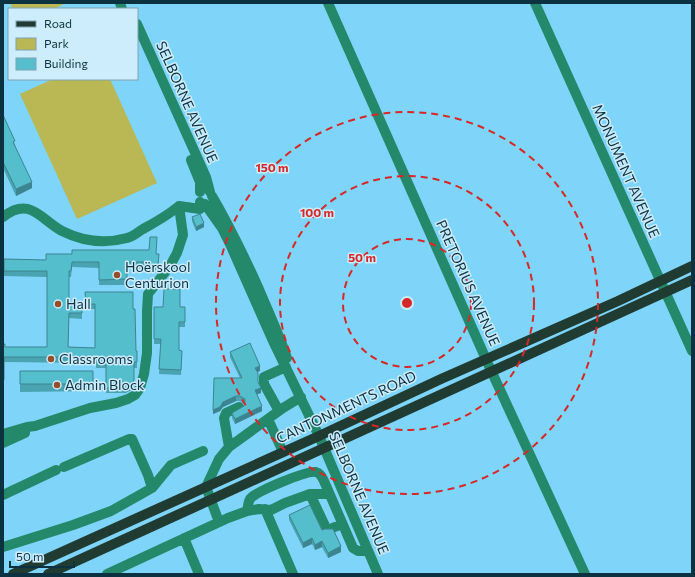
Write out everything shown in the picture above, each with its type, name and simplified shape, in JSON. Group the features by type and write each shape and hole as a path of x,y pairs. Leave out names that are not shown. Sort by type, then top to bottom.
{"main road":[{"name":"CANTONMENTS ROAD","path":"13,574 692,266"},
{"name":"CANTONMENTS ROAD","path":"48,574 692,280"}],"street":[{"name":"PRETORIUS AVENUE","path":"328,3 486,359 586,574"},
{"name":"MONUMENT AVENUE","path":"535,3 692,351"},
{"name":"SELBORNE AVENUE","path":"138,27 148,57 193,163 205,197 230,244 282,353 378,574"},
{"name":"SELBORNE AVENUE","path":"138,42 148,57"},
{"path":"3,217 8,213 22,208 38,214 61,230 84,240 108,241 129,238 179,206 200,209 205,197"},
{"path":"3,434 35,426 90,408 128,399 140,388 147,353 148,294 170,266 177,253 183,235 179,206"},
{"name":"SELBORNE AVENUE","path":"282,353 286,366 293,380"},
{"path":"279,411 263,380 286,366"},
{"path":"219,522 206,487 220,459 229,447 300,397"},
{"path":"229,447 224,418 226,413 239,406"},
{"path":"268,419 283,452"},
{"path":"3,443 35,426"},
{"path":"3,495 60,468 129,439 132,439 148,475 152,488"},
{"path":"3,547 73,525 111,511 152,488 171,466 202,451"},
{"path":"247,511 250,499 272,486 303,474 313,472 320,474 353,548 358,551 368,551"},
{"path":"310,494 326,528 330,529 342,524"},
{"path":"106,574 219,522 247,511 259,509 271,510 310,494 329,494"},
{"path":"265,509 293,574"},
{"path":"184,538 199,574"}],"green space":[{"path":"10,3 66,3 56,8 12,8"},
{"path":"51,80 110,80 157,183 77,219 20,94"}],"building":[{"path":"3,115 15,141 13,142 32,182 16,189 3,162"},
{"path":"200,214 204,223 196,227 192,217"},
{"path":"150,237 157,237 156,254 159,254 158,265 148,264 148,262 127,262 127,279 99,280 99,262 72,262 71,271 69,271 69,302 82,302 82,313 69,313 68,347 95,348 95,304 86,304 85,292 133,292 137,362 134,362 134,380 131,385 125,388 106,388 106,362 96,362 96,357 4,357 3,380 3,344 5,344 5,347 47,347 47,271 4,271 4,259 46,260 46,254 72,254 72,250 149,250"},
{"path":"164,289 180,289 180,307 185,307 185,322 179,322 179,350 182,351 181,370 159,369 161,339 154,339 154,307 163,307"},
{"path":"250,343 260,366 255,368 258,373 258,382 261,388 255,390 262,406 235,419 232,413 244,406 245,399 240,396 236,396 223,402 220,407 213,410 214,378 242,378 230,352"},
{"path":"20,371 93,371 93,384 20,384"},
{"path":"310,505 322,530 333,529 341,546 328,553 322,541 315,545 312,538 303,543 289,515"}],"place":[{"name":"Hoërskool Centurion","path":"117,275"},
{"name":"Hall","path":"58,304"},
{"name":"Classrooms","path":"51,359"},
{"name":"Admin Block","path":"57,385"}]}
